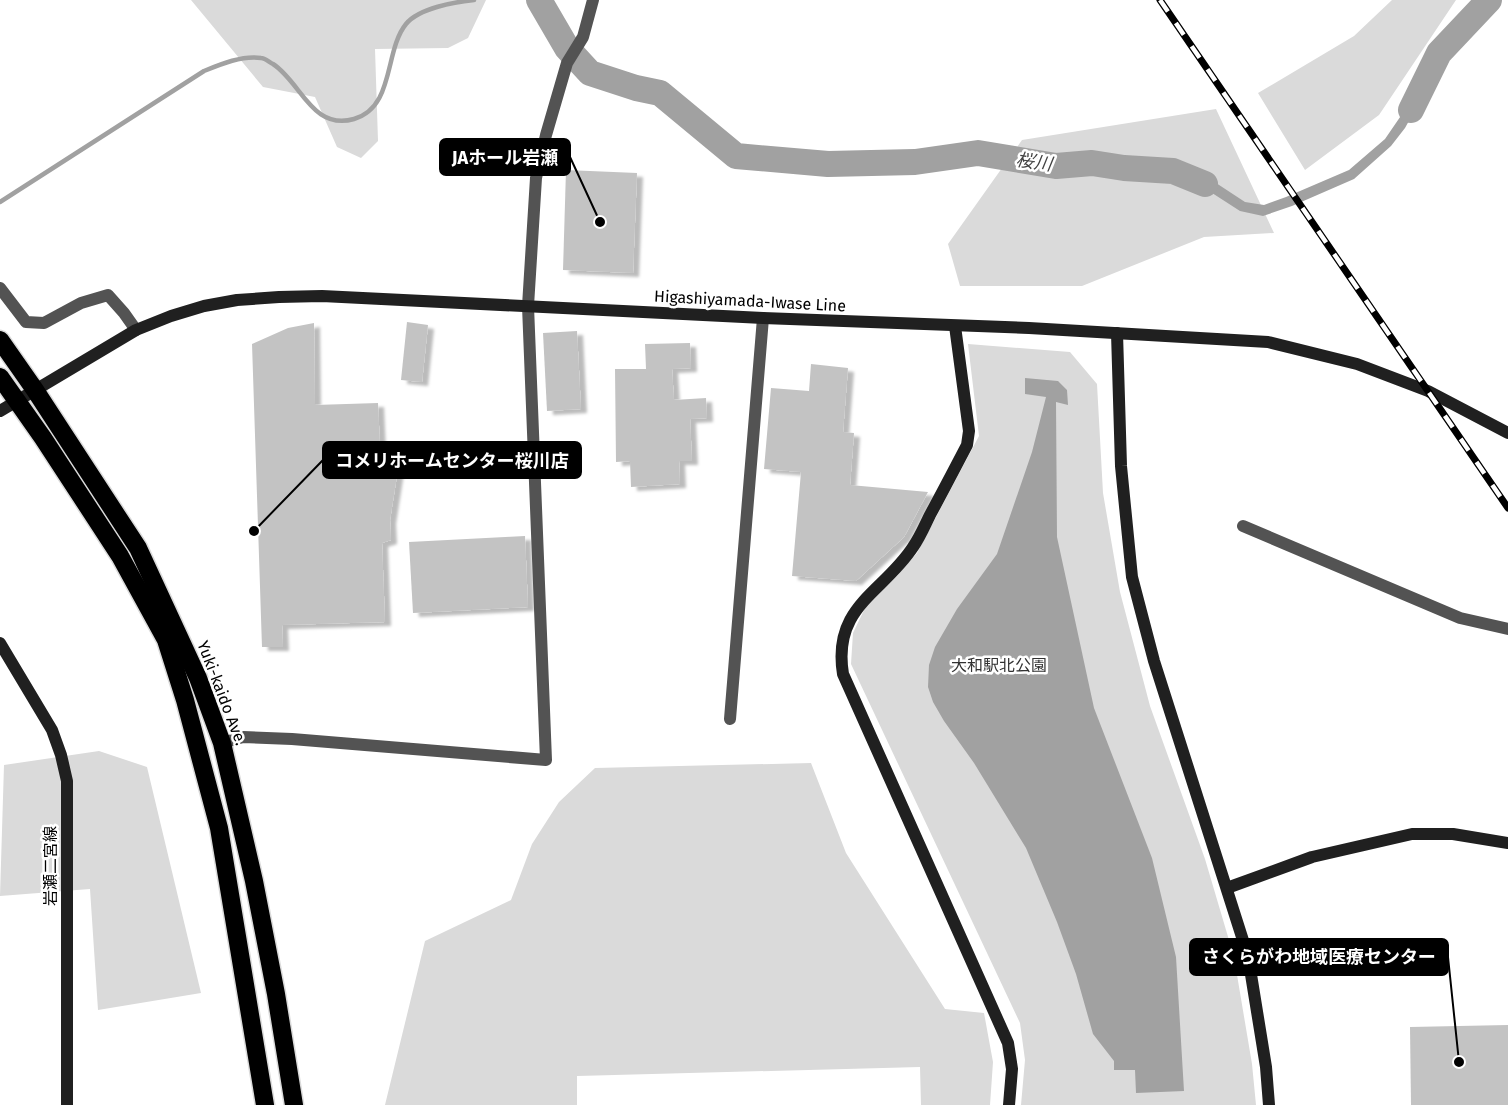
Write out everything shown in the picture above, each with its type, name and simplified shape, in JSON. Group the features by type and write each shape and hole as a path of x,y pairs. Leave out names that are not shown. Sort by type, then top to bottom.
{"highway":[{"name":"Yuki-kaido Ave.","path":"0,340 138,548 198,678 222,743 265,935 294,1105"},
{"path":"0,377 120,556 165,640 185,700 219,828 265,1105"}],"main road":[{"name":"Higashiyamada-Iwase Line","path":"0,411 136,330 204,306 237,300 322,296 955,327 1029,328 1268,342 1357,364 1428,391 1508,433"},
{"path":"955,327 969,431 967,445 914,546 900,564 863,599 855,611 846,629 841,661 843,674 1008,1044 1012,1069 1009,1105"},
{"path":"1117,333 1121,466 1132,578 1154,661 1248,956 1266,1067 1269,1105"},
{"name":"岩瀬二宮線","path":"0,643 52,730 67,781 66,1105"},
{"path":"1227,888 1312,857 1412,834 1453,834 1508,843"}],"street":[{"path":"222,743 243,737 273,738 546,760 528,306 536,178 567,63 583,37 593,0"},
{"path":"0,288 26,322 44,322 81,303 108,295 136,330"},
{"path":"730,719 763,318"},
{"path":"1243,526 1460,618 1508,628"}],"green space":[{"path":"191,0 486,0 468,38 448,48 375,49 378,141 361,158 337,147 315,97 263,87"},
{"path":"1392,0 1456,0 1379,115 1305,170 1258,93 1354,36"},
{"path":"1216,109 1274,233 1204,237 1082,286 960,286 948,244 1022,140"},
{"name":"大和駅北公園","path":"968,344 1070,352 1097,384 1103,493 1120,592 1150,706 1205,859 1234,957 1252,1064 1256,1105 1021,1105 1025,1060 1020,1023 851,664 853,633 866,606 917,553 979,436"},
{"path":"99,751 147,767 201,993 98,1010 90,889 0,896 4,765"},
{"path":"811,763 846,853 945,1009 984,1013 993,1062 990,1105 921,1105 920,1067 577,1076 577,1105 385,1105 425,941 511,900 532,844 559,802 595,768"}],"shaded area":[{"path":"1423,77 1431,81 1405,128 1391,146 1354,179 1292,206 1263,216 1240,211 1209,191 1172,177 1175,167 1213,181 1245,202 1264,205 1286,197 1349,170 1385,139 1409,104"},
{"path":"1025,378 1058,381 1067,390 1068,405 1056,402 1057,537 1094,708 1152,858 1176,957 1184,1091 1136,1093 1135,1070 1114,1070 1114,1061 1093,1034 1076,974 1026,848 974,763 944,721 933,702 928,687 929,665 935,647 957,609 997,554 1032,452 1046,397 1025,394"}],"building":[{"path":"566,170 637,173 633,273 563,270"},
{"path":"407,322 428,325 422,382 401,380"},
{"path":"314,323 315,405 378,403 380,447 402,444 390,520 391,540 382,543 385,622 282,625 283,647 262,647 252,344 288,328"},
{"path":"577,331 581,409 547,411 543,333"},
{"path":"690,343 691,368 672,369 674,400 706,398 707,418 690,419 692,461 679,461 680,484 631,487 630,461 616,462 615,369 646,369 645,344"},
{"path":"811,364 848,368 843,432 854,433 850,485 928,492 904,537 856,581 792,576 801,472 764,469 771,388 809,391"},
{"path":"525,536 528,607 413,613 409,542"},
{"path":"1508,1025 1508,1105 1411,1105 1410,1027"}],"waterway":[{"path":"0,202 204,71 240,59 254,57 266,59 283,72 317,112 340,121 354,119 367,113 383,91 399,35 412,18 448,4 474,0"},
{"name":"桜川","path":"539,0 567,48 590,73 660,93 736,156 828,164 915,162 978,153 1056,166 1092,163 1124,168 1173,171 1205,184"},
{"name":"桜川","path":"1411,110 1439,53 1489,0"}],"railway":[{"path":"1160,0 1508,508"}],"place":[{"name":"JAホール岩瀬","path":"600,222"},
{"name":"コメリホームセンター桜川店","path":"254,531"},
{"name":"さくらがわ地域医療センター","path":"1459,1062"}]}
